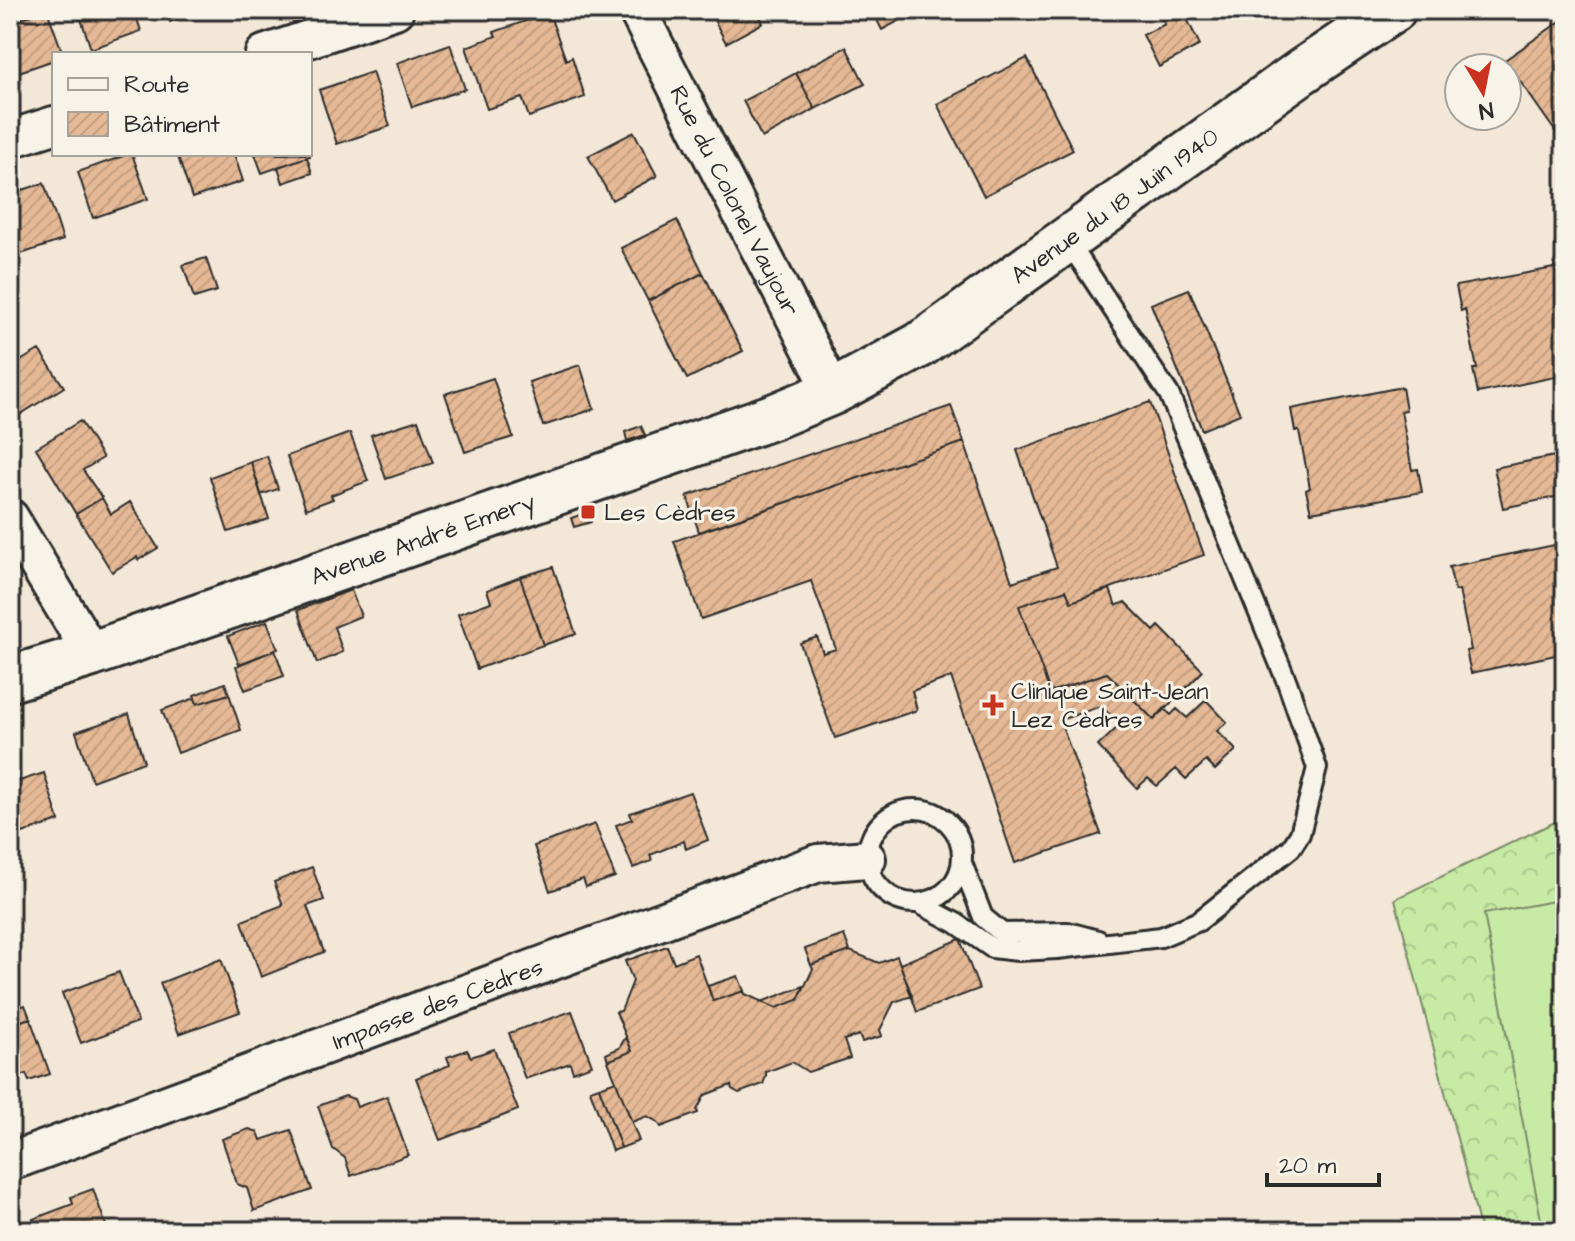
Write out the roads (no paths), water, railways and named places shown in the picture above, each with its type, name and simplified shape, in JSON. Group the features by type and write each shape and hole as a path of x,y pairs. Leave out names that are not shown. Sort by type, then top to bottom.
{"street":[{"path":"270,52 395,10"},
{"name":"Rue du Colonel Vaujour","path":"637,10 833,392"},
{"name":"Avenue du 18 Juin 1940","path":"833,392 920,345 1301,72 1393,10"},
{"path":"10,139 52,126"},
{"name":"Avenue André Emery","path":"10,679 92,654 775,416 833,392"},
{"path":"10,518 92,654"},
{"name":"Impasse des Cèdres","path":"10,1162 818,863 867,859"}],"lane":[{"path":"920,904 956,923 992,948 1018,951 1161,937 1199,921 1291,848 1300,834 1317,768 1287,682 1169,394 1067,240"},
{"path":"917,809 933,812 946,820 956,833 962,847 962,863 948,891 920,904 905,903 879,887 871,874 867,859 869,843 876,829 902,811 917,809"},
{"path":"962,863 983,917 1002,933 1068,932 1112,944"}],"place":[{"name":"Les Cèdres","path":"588,512"},
{"name":"Clinique Saint-Jean Lez Cèdres","path":"993,705"}]}
